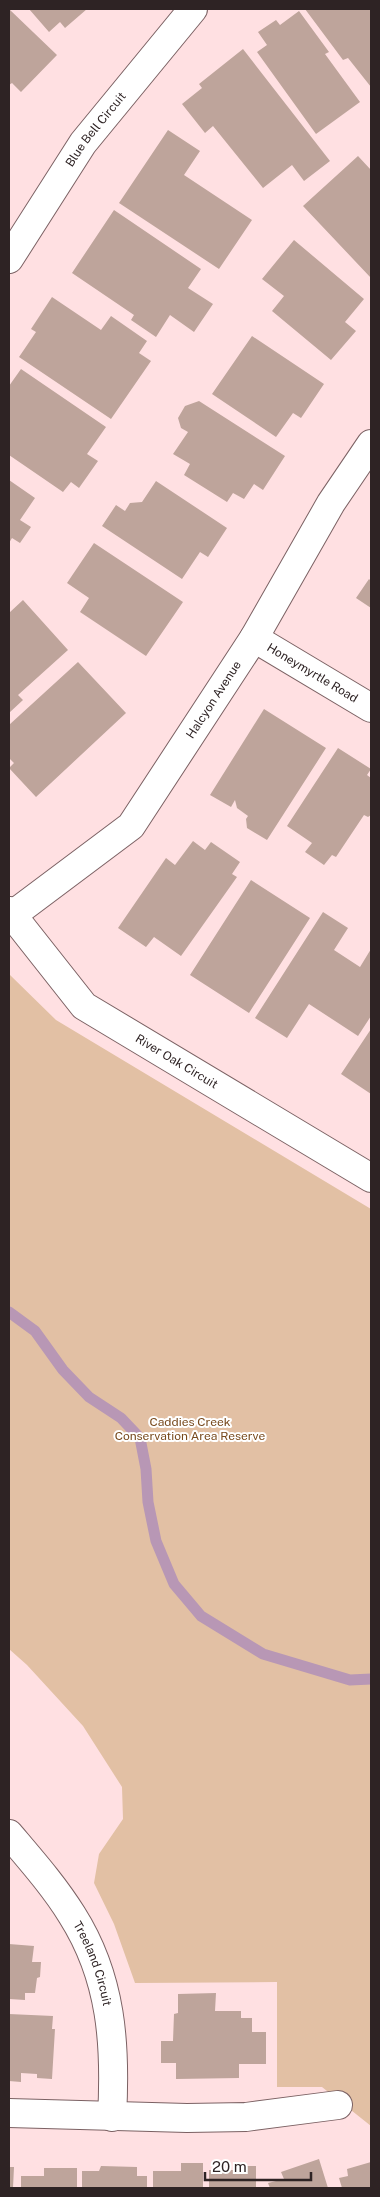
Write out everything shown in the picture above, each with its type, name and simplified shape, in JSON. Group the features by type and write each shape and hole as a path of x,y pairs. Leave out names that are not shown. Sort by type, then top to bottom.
{"street":[{"name":"Blue Bell Circuit","path":"9,259 83,143 193,9"},
{"name":"Halcyon Avenue","path":"10,914 131,826 254,638 331,504 371,444"},
{"name":"Honeymyrtle Road","path":"254,638 371,708"},
{"name":"River Oak Circuit","path":"10,914 84,1006 371,1178"},
{"name":"Treeland Circuit","path":"9,1834 72,1915 84,1936 101,1977 107,1998 114,2049 112,2117"},
{"path":"9,2113 187,2118 246,2116 338,2105"}],"green space":[{"name":"Caddies Creek Conservation Area Reserve","path":"9,974 56,1020 371,1209 371,2126 322,2087 277,2087 277,1982 135,1983 114,1924 94,1883 99,1854 123,1819 122,1787 83,1726 27,1665 9,1649"}],"building":[{"path":"9,9 57,55 21,92 12,83 9,85"},
{"path":"29,9 87,9 65,28 60,22 49,32"},
{"path":"305,9 371,9 371,87 348,58 343,60"},
{"path":"299,11 329,52 325,54 360,102 316,134 257,52 267,45 258,32 276,20 280,25"},
{"path":"243,49 330,161 304,181 292,165 263,188 213,126 205,133 182,104 202,88 199,84"},
{"path":"168,130 200,151 184,175 252,220 219,269 119,203"},
{"path":"358,156 371,170 371,278 303,206"},
{"path":"114,210 201,269 188,288 213,304 194,332 170,315 156,337 131,320 134,315 72,273"},
{"path":"294,240 364,299 345,322 356,331 331,360 272,311 284,296 262,279"},
{"path":"52,297 101,330 111,316 147,341 139,353 151,361 111,419 19,357 36,332 31,329"},
{"path":"252,336 324,384 301,418 293,413 276,437 212,394"},
{"path":"21,369 106,427 87,454 98,461 79,488 71,482 63,492 9,455 9,386"},
{"path":"199,401 285,456 263,490 254,484 244,499 233,493 227,502 184,475 190,464 173,454 188,432 181,428 178,418 185,406"},
{"path":"9,480 35,498 20,520 31,527 20,543 12,538 9,543"},
{"path":"156,481 227,528 208,557 200,552 182,579 102,526 116,505 125,511 130,503 142,502"},
{"path":"94,543 183,602 146,656 80,612 89,598 67,583"},
{"path":"369,579 371,581 371,608 356,598"},
{"path":"23,600 68,650 18,695 23,700 9,713 9,613"},
{"path":"78,662 126,713 36,797 9,768 14,763 9,758 9,725"},
{"path":"264,709 326,748 267,840 247,828 246,819 248,816 237,808 235,800 231,807 210,795"},
{"path":"338,748 371,769 367,775 371,778 371,815 368,817 364,815 336,857 332,855 324,865 305,852 312,843 287,826"},
{"path":"193,841 205,850 211,842 240,862 232,874 237,877 181,956 154,937 146,947 118,928 166,858 175,865"},
{"path":"251,880 310,918 249,1013 190,975"},
{"path":"323,912 348,928 334,950 360,967 371,949 371,1016 358,1036 309,1004 287,1038 255,1018"},
{"path":"371,1029 371,1094 341,1074"},
{"path":"9,1944 34,1946 32,1962 41,1962 40,1977 37,1978 35,1993 25,1993 25,2000 9,1999"},
{"path":"216,1993 215,2011 241,2011 241,2018 252,2018 252,2032 266,2032 266,2064 239,2064 239,2078 176,2079 176,2063 161,2063 161,2041 173,2041 174,2014 178,2013 178,1994"},
{"path":"9,2014 53,2016 52,2029 55,2029 52,2079 37,2078 37,2074 21,2073 21,2082 9,2081"},
{"path":"319,2159 328,2188 270,2188 268,2183 284,2179 281,2172"},
{"path":"371,2162 371,2188 342,2188 339,2178 348,2176 347,2169"},
{"path":"181,2163 203,2163 203,2188 153,2188 153,2171 181,2171"},
{"path":"101,2166 137,2167 137,2176 147,2176 147,2188 82,2188 82,2171 99,2171"},
{"path":"238,2166 256,2166 256,2188 209,2188 209,2170 238,2170"},
{"path":"9,2167 14,2167 13,2188 9,2188"},
{"path":"44,2168 77,2168 77,2188 21,2188 21,2176 44,2176"}],"waterway":[{"path":"9,1312 35,1331 63,1370 89,1397 121,1418 140,1438 146,1469 148,1502 156,1541 174,1584 201,1616 263,1654 350,1680 371,1679"}]}
